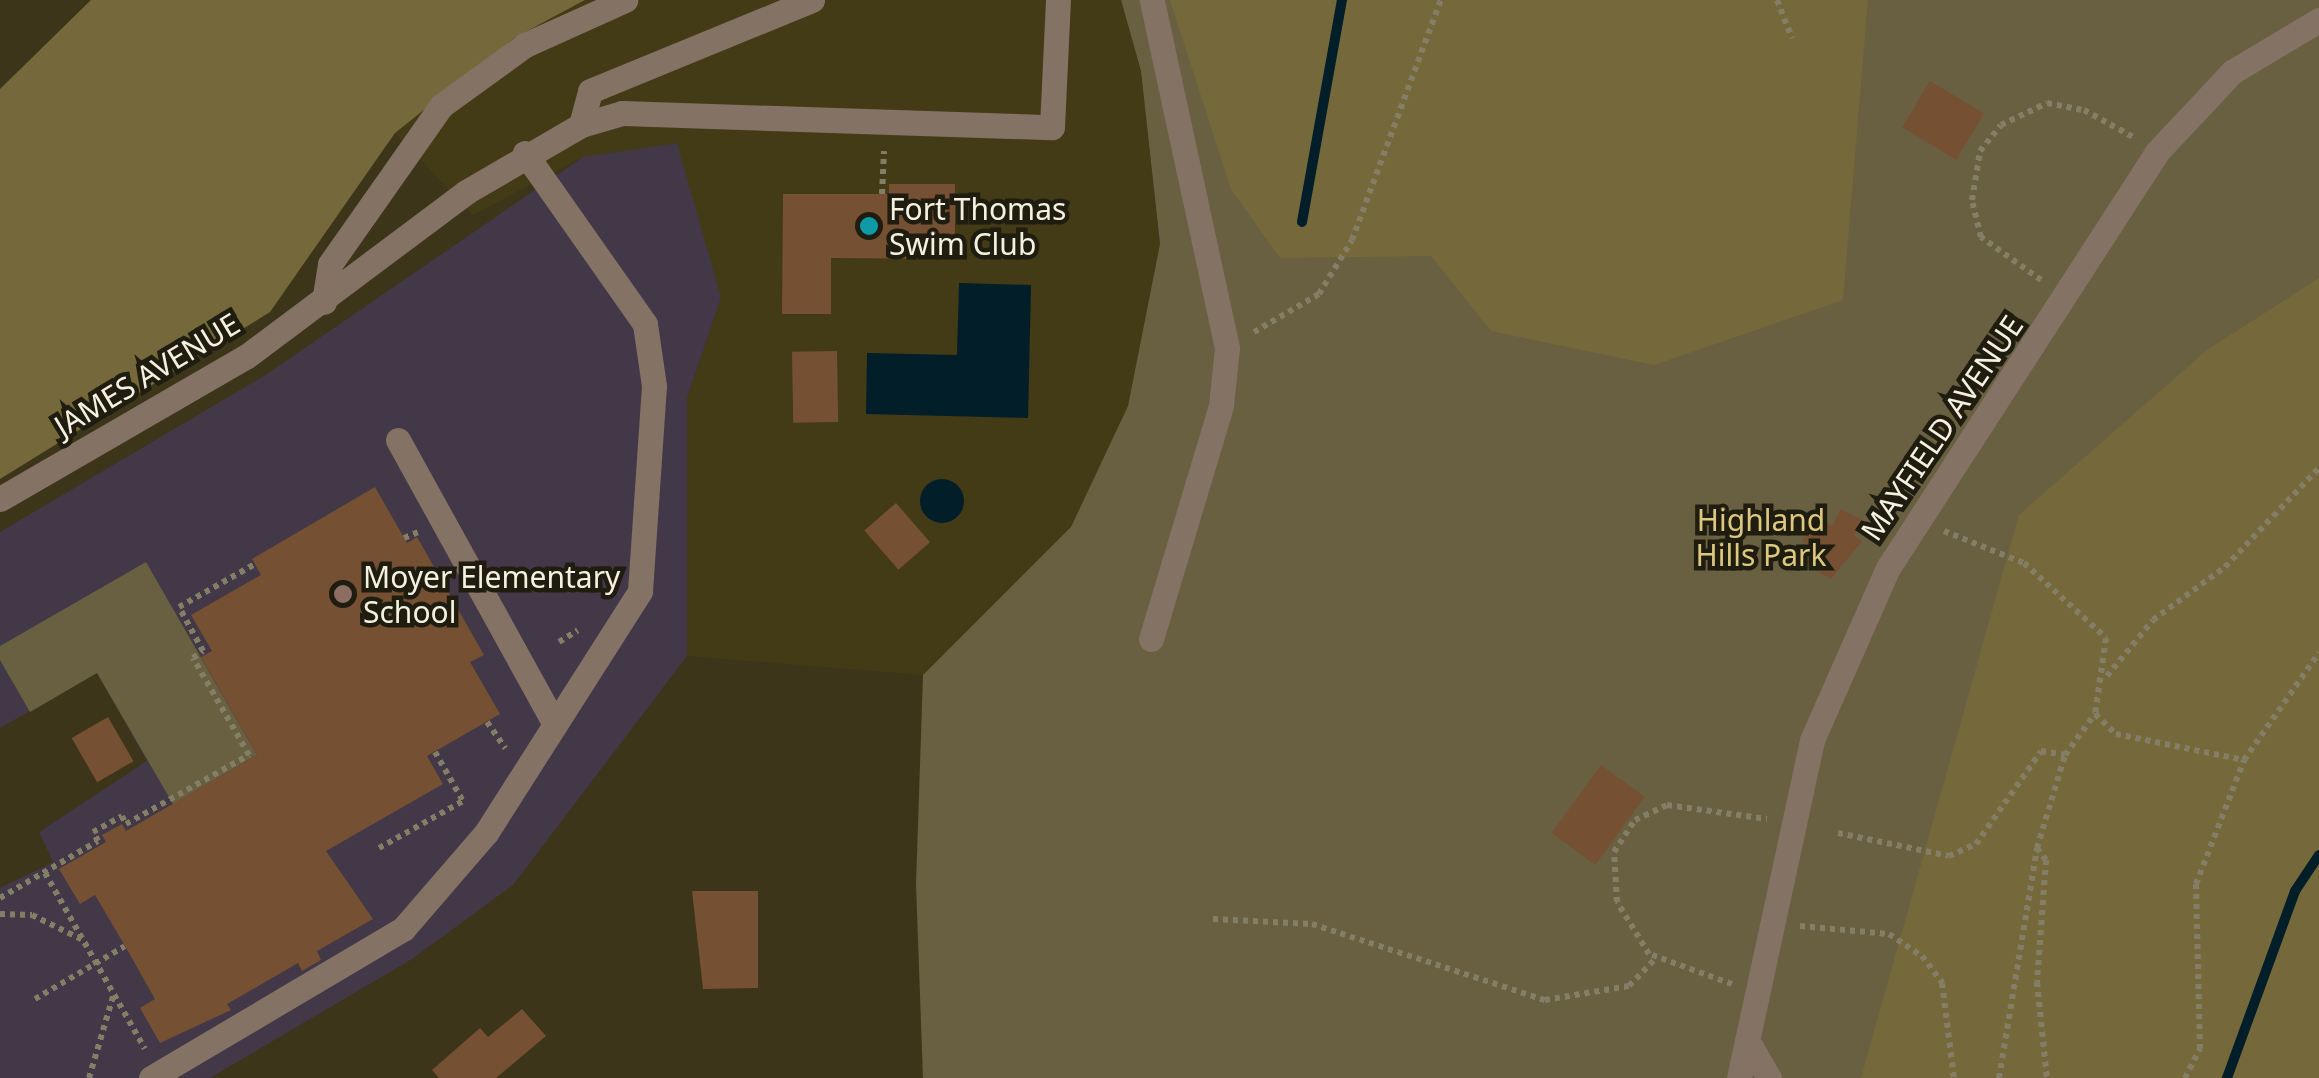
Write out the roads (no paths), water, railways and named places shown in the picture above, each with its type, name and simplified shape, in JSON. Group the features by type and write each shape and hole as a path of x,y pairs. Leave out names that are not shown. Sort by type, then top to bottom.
{"street":[{"path":"324,302 330,264 442,106 525,45 625,0"},
{"path":"581,124 590,91 812,0"},
{"name":"JAMES AVENUE","path":"0,500 324,302 524,152 581,124 622,114 1052,127 1058,0"},
{"path":"1150,639 1220,405 1226,348 1152,0"},
{"name":"MAYFIELD AVENUE","path":"1739,1078 1822,708 1919,522 2157,152 2232,72 2319,20"},
{"path":"152,1070 403,929 486,833 640,591 654,386 645,324 524,152"},
{"path":"398,440 555,724"},
{"path":"1747,1040 1769,1078"}],"water":[{"path":"959,283 1031,285 1028,418 866,414 867,353 957,355"},
{"path":"942,479 958,485 964,501 958,517 942,523 926,517 920,501 926,485"}],"waterway":[{"path":"1302,222 1342,0"},
{"path":"2227,1078 2295,891 2319,855"}],"place":[{"name":"Fort Thomas Swim Club","path":"869,226"},
{"name":"Moyer Elementary School","path":"343,594"}],"park label":[{"name":"Highland Hills Park","path":"1761,537"}]}
